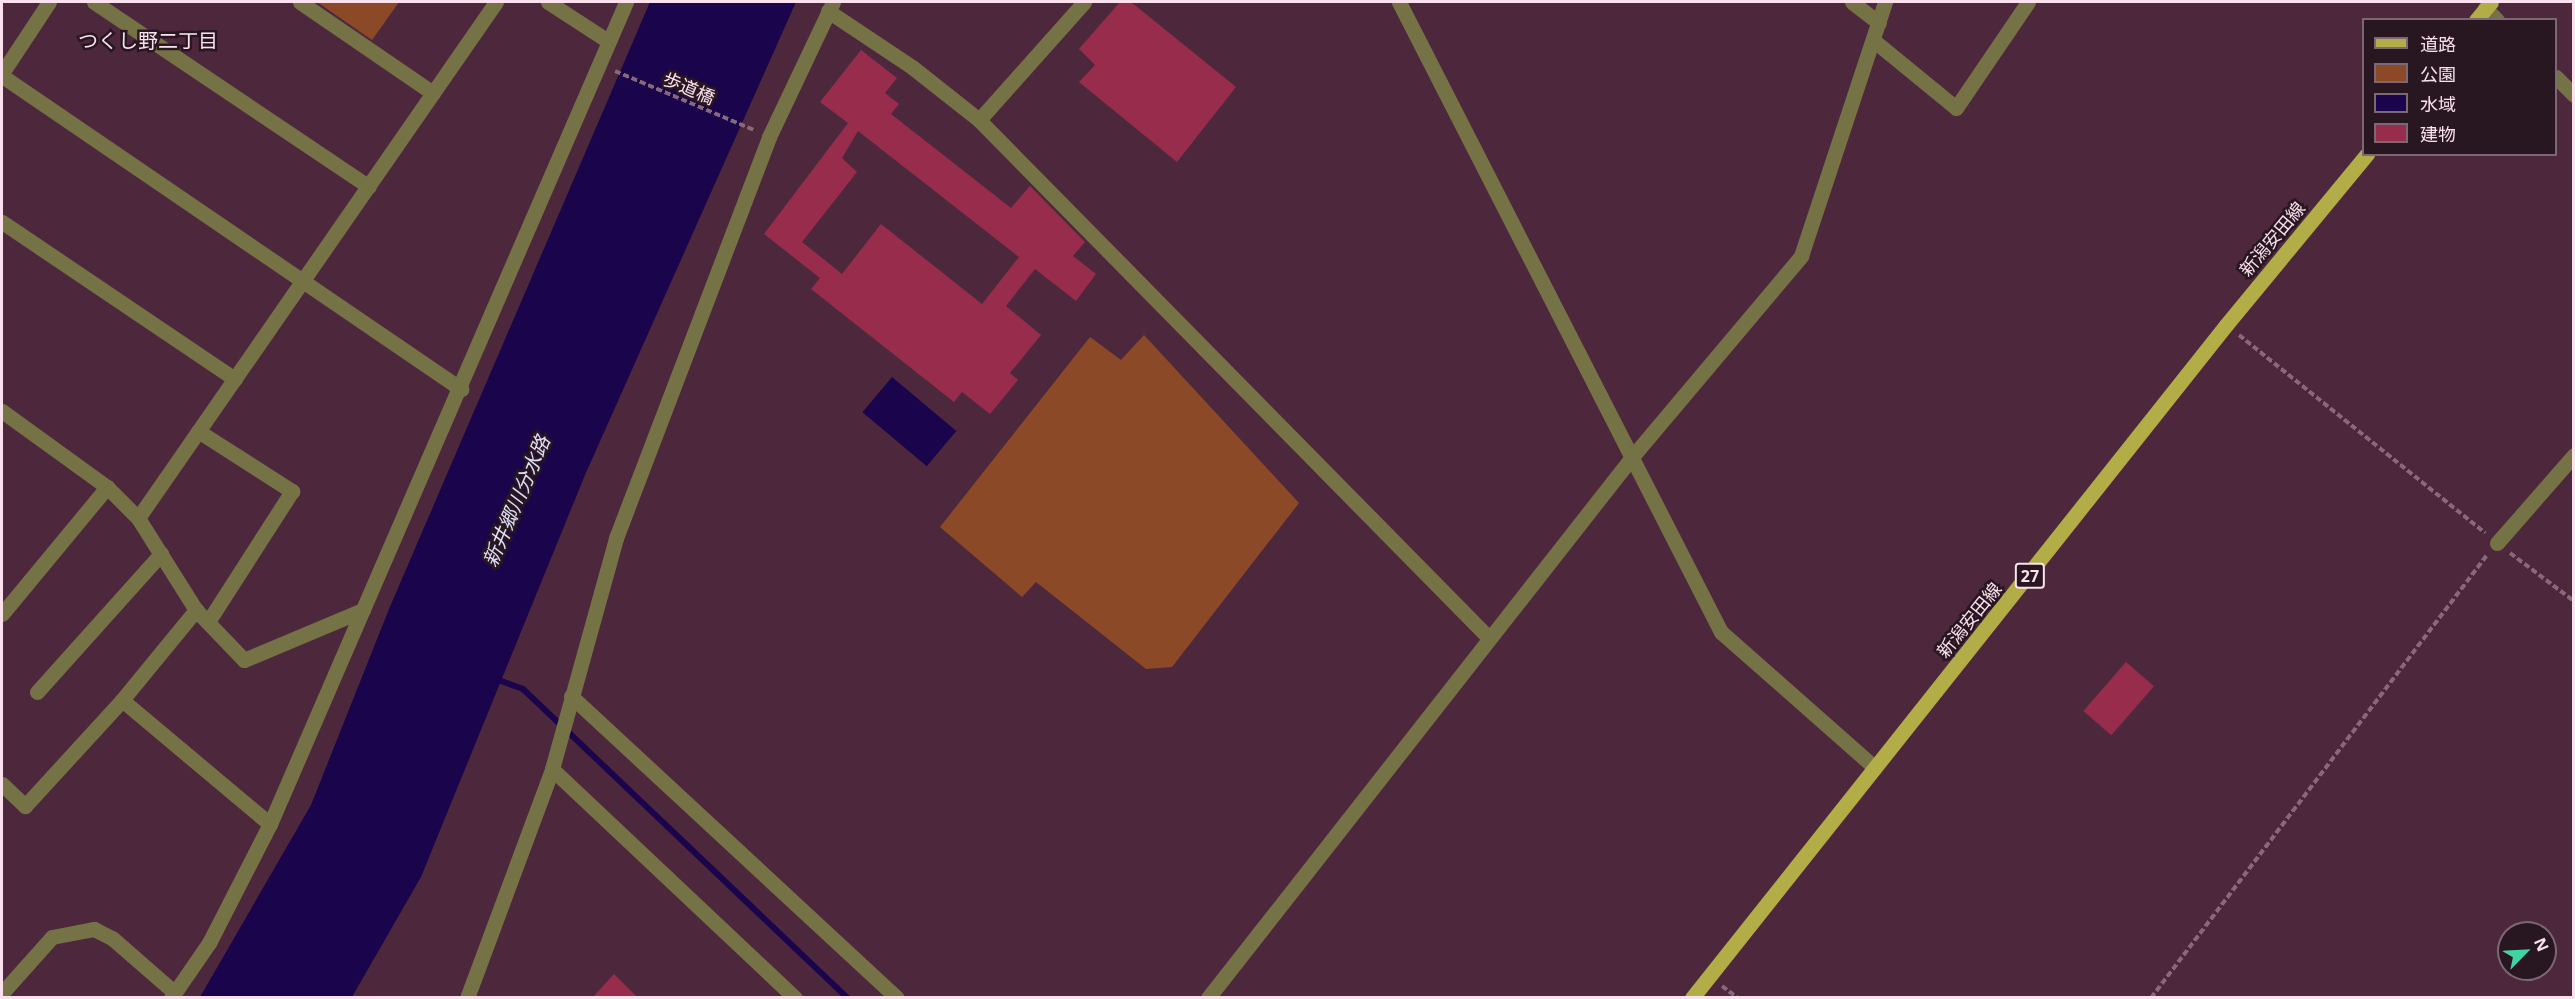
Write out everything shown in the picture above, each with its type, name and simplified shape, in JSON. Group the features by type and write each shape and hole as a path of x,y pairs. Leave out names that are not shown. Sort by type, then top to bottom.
{"main road":[{"name":"新潟安田線","path":"1692,998 2226,325 2365,156"}],"street":[{"path":"49,2 2,74 303,284 461,389"},
{"path":"94,2 369,187"},
{"path":"300,2 433,93"},
{"path":"138,518 303,284 496,2"},
{"path":"548,2 608,41"},
{"path":"2,993 52,937 94,929 112,938 172,995 209,943 270,824 461,389 626,2"},
{"path":"979,120 1084,2"},
{"path":"1852,2 1879,23"},
{"path":"1208,998 1632,457 1801,256 1885,2"},
{"path":"1873,40 1956,108 2028,2"},
{"path":"1403,4 1721,632 1875,768"},
{"path":"467,998 552,769 570,696 625,516 769,137 830,6 979,120 1489,638"},
{"path":"2557,78 2574,95"},
{"path":"2,222 235,379"},
{"path":"2,411 106,487 138,518 196,609 244,660 363,610"},
{"path":"198,431 292,491 208,622"},
{"path":"2497,543 2574,455"},
{"path":"2,614 106,487"},
{"path":"37,692 161,554"},
{"path":"2,784 25,806 122,700 196,609"},
{"path":"570,696 897,998"},
{"path":"122,700 270,824"},
{"path":"552,769 795,998"}],"path":[{"name":"歩道橋","path":"625,75 742,125"},
{"path":"2226,325 2574,602"},
{"path":"2151,998 2497,543"}],"green space":[{"path":"317,2 399,2 372,40"},
{"path":"1144,335 1299,503 1172,667 1146,669 1036,582 1022,597 940,527 1090,337 1121,360"}],"water":[{"name":"新井郷川分水路","path":"650,2 796,2 585,475 421,877 352,997 200,997 311,805 389,609"},
{"path":"892,377 956,431 927,466 862,412"}],"building":[{"path":"1120,2 1131,2 1236,87 1177,162 1079,82 1095,65 1079,49"},
{"path":"861,50 897,78 885,93 899,104 891,114 1011,208 1030,186 1085,242 1073,256 1096,274 1076,301 1035,269 1006,306 1041,335 1010,373 1018,380 990,414 962,392 954,402 811,289 820,278 764,234 848,123 820,102","holes":["858,131 1019,257 982,304 881,224 842,274 802,242 857,172 842,158"]},
{"path":"2126,662 2154,686 2111,735 2083,711"},
{"path":"614,974 638,998 592,998"}],"waterway":[{"path":"493,678 523,689 847,998"}],"district":[{"name":"つくし野二丁目","path":"148,40"}]}
